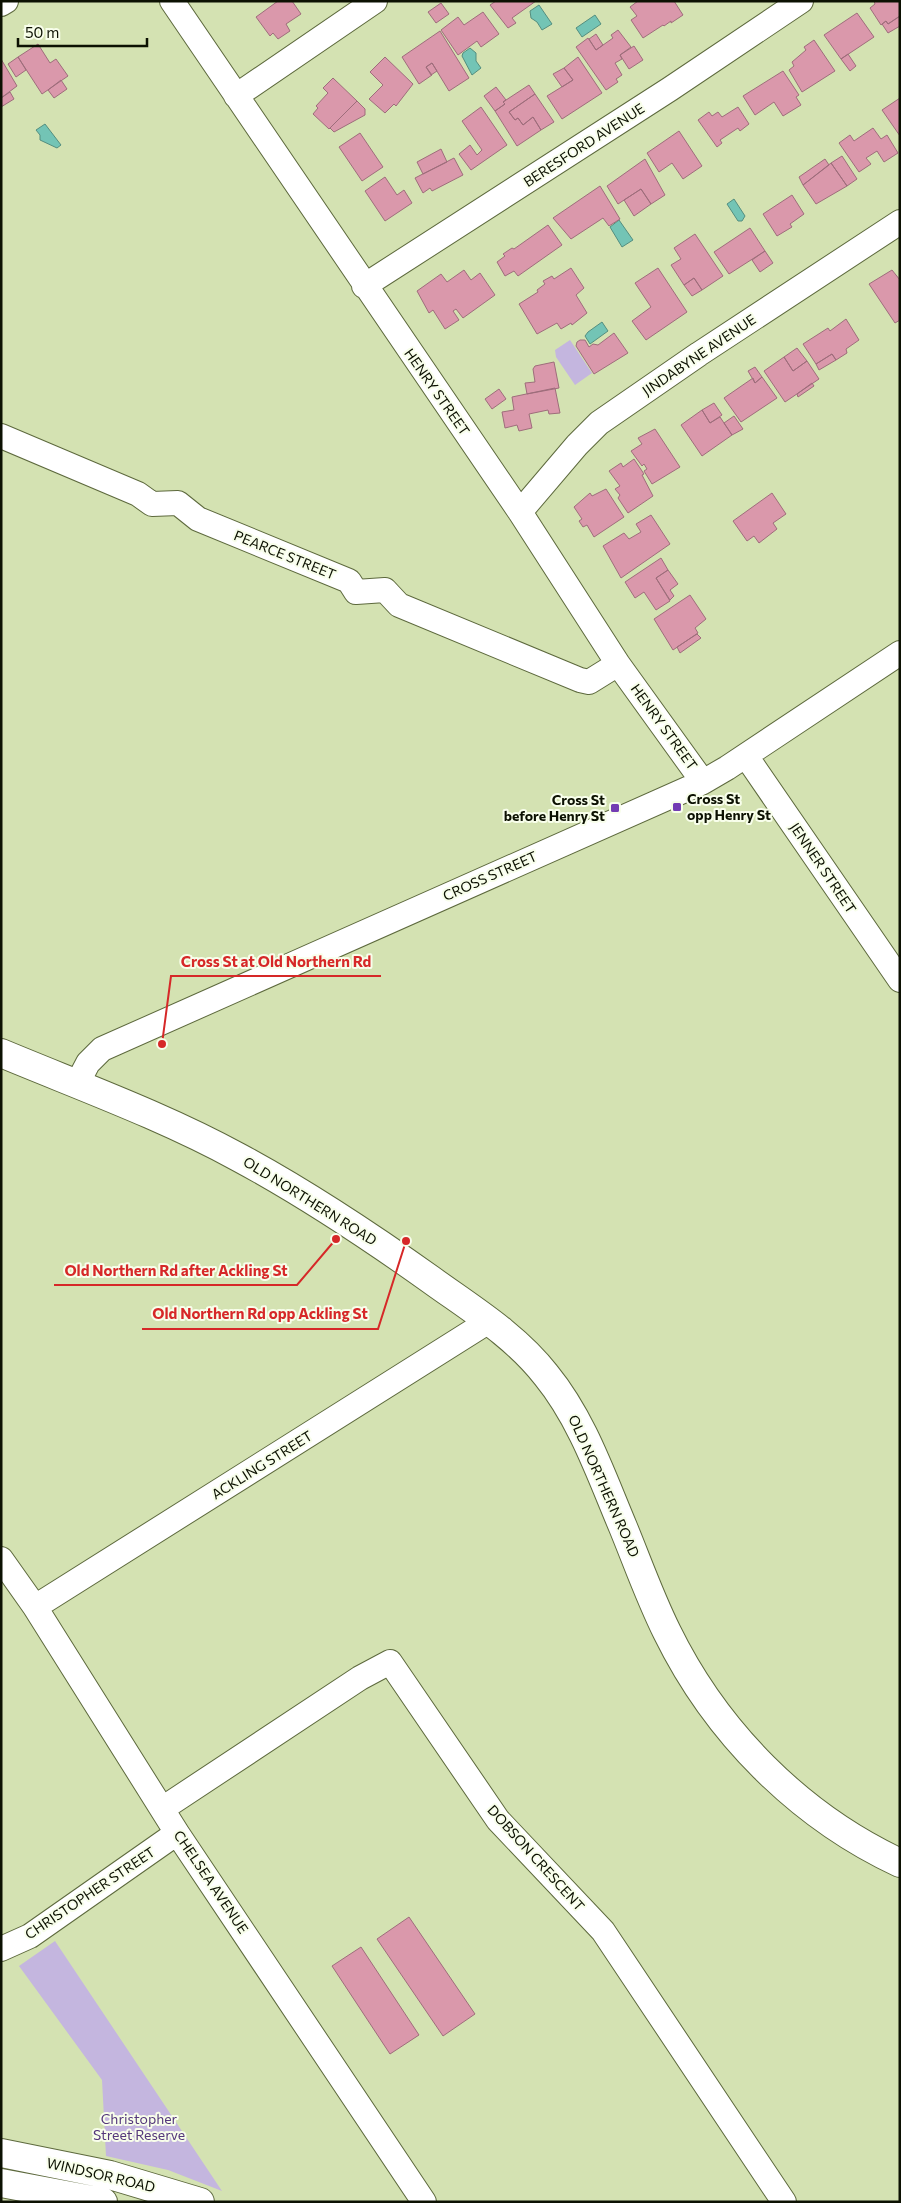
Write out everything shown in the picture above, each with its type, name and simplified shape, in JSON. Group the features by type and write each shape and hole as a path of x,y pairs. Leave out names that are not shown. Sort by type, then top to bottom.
{"main road":[{"name":"OLD NORTHERN ROAD","path":"1,1053 169,1123 237,1156 300,1193 390,1251 520,1346 546,1374 564,1400 587,1443 667,1632 696,1683 723,1722 758,1762 792,1795 838,1828 900,1863"},
{"path":"1,2183 3,2154"},
{"name":"WINDSOR ROAD","path":"3,2154 110,2175 200,2202"},
{"name":"WINDSOR ROAD","path":"1,2183 103,2202"}],"street":[{"path":"1,4 6,1"},
{"name":"HENRY STREET","path":"172,1 364,286 520,512 618,664 703,782"},
{"path":"236,96 375,1"},
{"name":"BERESFORD AVENUE","path":"364,286 670,89 802,1"},
{"name":"JINDABYNE AVENUE","path":"520,512 599,422 698,354 900,222"},
{"name":"PEARCE STREET","path":"1,436 138,494 152,504 178,503 198,519 349,581 356,592 385,590 399,605 580,680 590,682 618,664"},
{"name":"CROSS STREET","path":"77,1084 92,1057 106,1047 703,782 746,756 900,653"},
{"name":"JENNER STREET","path":"746,756 900,980"},
{"name":"ACKLING STREET","path":"35,1608 489,1322"},
{"name":"CHELSEA AVENUE","path":"1,1559 35,1608 162,1809 424,2202"},
{"name":"DOBSON CRESCENT","path":"162,1809 360,1678 390,1662 498,1820 603,1931 784,2202"},
{"name":"CHRISTOPHER STREET","path":"1,1949 30,1936 178,1833"}],"green space":[{"path":"570,340 592,373 575,385 556,357 555,350"},
{"name":"Christopher Street Reserve","path":"55,1941 222,2191 168,2170 106,2156 102,2080 19,1966"}],"water":[{"path":"539,5 552,24 542,30 537,22 531,18 530,11"},
{"path":"595,15 601,24 582,37 576,28"},
{"path":"470,48 476,53 476,61 481,68 472,75 462,56"},
{"path":"45,124 61,145 57,148 40,140 40,135 36,130"},
{"path":"734,199 745,216 742,221 738,221 727,204"},
{"path":"619,220 633,240 622,247 610,227"},
{"path":"602,322 608,331 590,344 585,336"}],"building":[{"path":"278,1 292,1 301,14 286,24 290,31 278,39 273,33 270,36 256,17"},
{"path":"496,1 536,1 512,18 516,23 508,28 490,5"},
{"path":"638,1 674,1 683,15 643,38 631,20 637,16 630,7"},
{"path":"874,1 900,1 900,16 888,24 886,21 881,25 870,8 875,4"},
{"path":"441,3 449,14 436,23 428,12"},
{"path":"483,12 499,34 481,47 477,41 458,55 441,30 458,17 464,25"},
{"path":"857,13 874,37 841,59 824,35"},
{"path":"900,16 900,26 888,33 882,24 886,21 888,24"},
{"path":"618,30 631,47 620,55 622,59 615,63 622,75 616,79 618,82 606,90 576,47 588,38 596,50 613,38 611,35"},
{"path":"440,31 469,78 449,91 432,63 426,67 432,75 419,84 402,57"},
{"path":"596,34 603,45 596,50 589,39"},
{"path":"814,40 835,71 802,92 789,70 794,66 792,62 806,50 804,47"},
{"path":"38,44 50,63 56,59 68,76 42,94 18,57"},
{"path":"634,46 643,60 629,69 620,55"},
{"path":"848,54 856,66 850,71 841,59"},
{"path":"18,57 26,70 16,77 8,64"},
{"path":"385,57 413,84 396,106 394,104 385,113 369,99 383,85 370,72"},
{"path":"578,57 602,93 562,119 547,96 573,80 564,68"},
{"path":"1,59 17,86 1,98"},
{"path":"432,63 437,71 431,75 426,67"},
{"path":"564,68 573,80 562,87 553,74"},
{"path":"783,71 799,95 796,97 801,105 783,116 774,102 755,115 743,96"},
{"path":"333,78 357,101 329,129 313,114 318,108 316,106 328,93 323,88"},
{"path":"61,80 67,89 54,98 48,90"},
{"path":"529,85 535,94 509,112 515,120 518,118 523,125 533,117 541,130 517,146 495,111 505,104 503,102"},
{"path":"496,87 506,100 503,102 505,104 495,111 484,96"},
{"path":"10,92 14,99 1,107 1,98"},
{"path":"535,94 554,122 541,130 533,117 523,125 518,118 515,120 509,112"},
{"path":"900,98 900,136 882,110"},
{"path":"357,101 365,109 365,115 334,132 330,128"},
{"path":"481,107 507,145 471,170 459,154 470,145 477,155 482,150 462,121"},
{"path":"738,107 749,124 740,131 738,128 720,140 722,143 717,147 698,120 709,112 712,116 718,112 722,117"},
{"path":"873,128 881,139 887,135 898,153 884,162 877,151 866,158 871,164 859,172 839,143 850,135 854,141"},
{"path":"679,131 702,166 683,179 672,163 659,172 647,153"},
{"path":"360,133 383,167 362,181 339,147"},
{"path":"441,149 447,162 423,174 417,162"},
{"path":"842,156 857,179 847,186 831,163"},
{"path":"454,158 463,175 432,191 430,188 423,193 415,178"},
{"path":"645,159 665,195 651,204 641,189 618,204 607,186"},
{"path":"825,159 829,165 803,185 799,177"},
{"path":"831,163 847,186 816,204 803,185"},
{"path":"385,177 397,195 404,190 412,203 385,221 365,191"},
{"path":"600,186 620,219 609,226 603,218 571,239 553,218"},
{"path":"641,189 651,204 634,216 624,200"},
{"path":"792,195 804,214 790,224 792,227 777,236 763,214"},
{"path":"548,225 562,245 518,276 514,271 505,276 497,262 505,256 503,254 512,248 514,249"},
{"path":"750,228 765,251 729,274 714,252"},
{"path":"695,234 723,276 702,290 694,278 684,285 671,265 681,259 674,248"},
{"path":"765,251 773,263 760,272 752,260"},
{"path":"571,268 584,288 576,295 587,313 572,325 571,323 561,329 557,323 537,334 519,304 538,292 537,290 545,284 543,281 552,276 554,279"},
{"path":"658,268 687,312 646,340 632,321 651,307 635,283"},
{"path":"464,270 471,280 480,273 495,295 463,318 456,309 453,311 459,320 445,329 433,310 429,313 417,291 441,274 447,282"},
{"path":"892,270 900,280 900,320 895,323 869,284"},
{"path":"694,278 702,290 692,296 684,285"},
{"path":"846,319 859,340 846,349 847,353 836,360 832,354 816,364 803,344 828,328 830,331"},
{"path":"614,333 628,353 594,374 576,346 577,342 585,340 589,347 593,344 598,345"},
{"path":"797,348 807,361 793,371 784,357"},
{"path":"832,354 836,360 819,370 816,364"},
{"path":"784,357 793,371 807,361 819,379 785,402 764,371"},
{"path":"554,362 559,388 527,394 525,383 535,382 533,369 535,366"},
{"path":"755,367 762,377 755,383 748,371"},
{"path":"762,377 777,398 741,422 724,398 753,378 755,383"},
{"path":"812,383 814,386 798,397 797,394"},
{"path":"555,388 560,413 549,414 548,410 529,414 532,428 519,431 517,425 505,428 502,412 514,410 512,397"},
{"path":"499,389 506,399 492,409 485,399"},
{"path":"714,403 722,415 710,423 702,410"},
{"path":"702,410 710,423 720,417 732,435 702,456 681,425"},
{"path":"734,416 743,429 732,435 724,423"},
{"path":"655,429 680,467 652,484 644,471 647,469 644,464 642,466 631,451 642,444 638,438"},
{"path":"634,459 644,474 642,475 653,496 628,513 618,498 620,495 615,489 620,486 609,471 621,463 623,467"},
{"path":"606,489 624,517 594,537 587,525 583,527 579,521 582,519 574,507 590,493 592,496"},
{"path":"772,493 786,514 773,523 777,529 759,543 754,536 747,541 733,521"},
{"path":"651,515 670,544 621,578 603,546 624,533 629,539 641,532 636,524"},
{"path":"661,558 668,570 656,578 670,601 656,610 644,592 635,598 625,582"},
{"path":"668,570 678,584 670,590 674,596 670,600 656,578"},
{"path":"690,595 706,619 695,628 698,633 673,650 654,619"},
{"path":"697,634 701,638 680,653 677,647"},
{"path":"409,1917 475,2014 443,2036 377,1939"},
{"path":"361,1947 419,2035 390,2054 332,1966"}],"place":[{"name":"Cross St opp Henry St","path":"677,807"},
{"name":"Cross St before Henry St","path":"615,808"},
{"name":"Cross St at Old Northern Rd","path":"162,1044"},
{"name":"Old Northern Rd after Ackling St","path":"336,1239"},
{"name":"Old Northern Rd opp Ackling St","path":"406,1241"}]}
